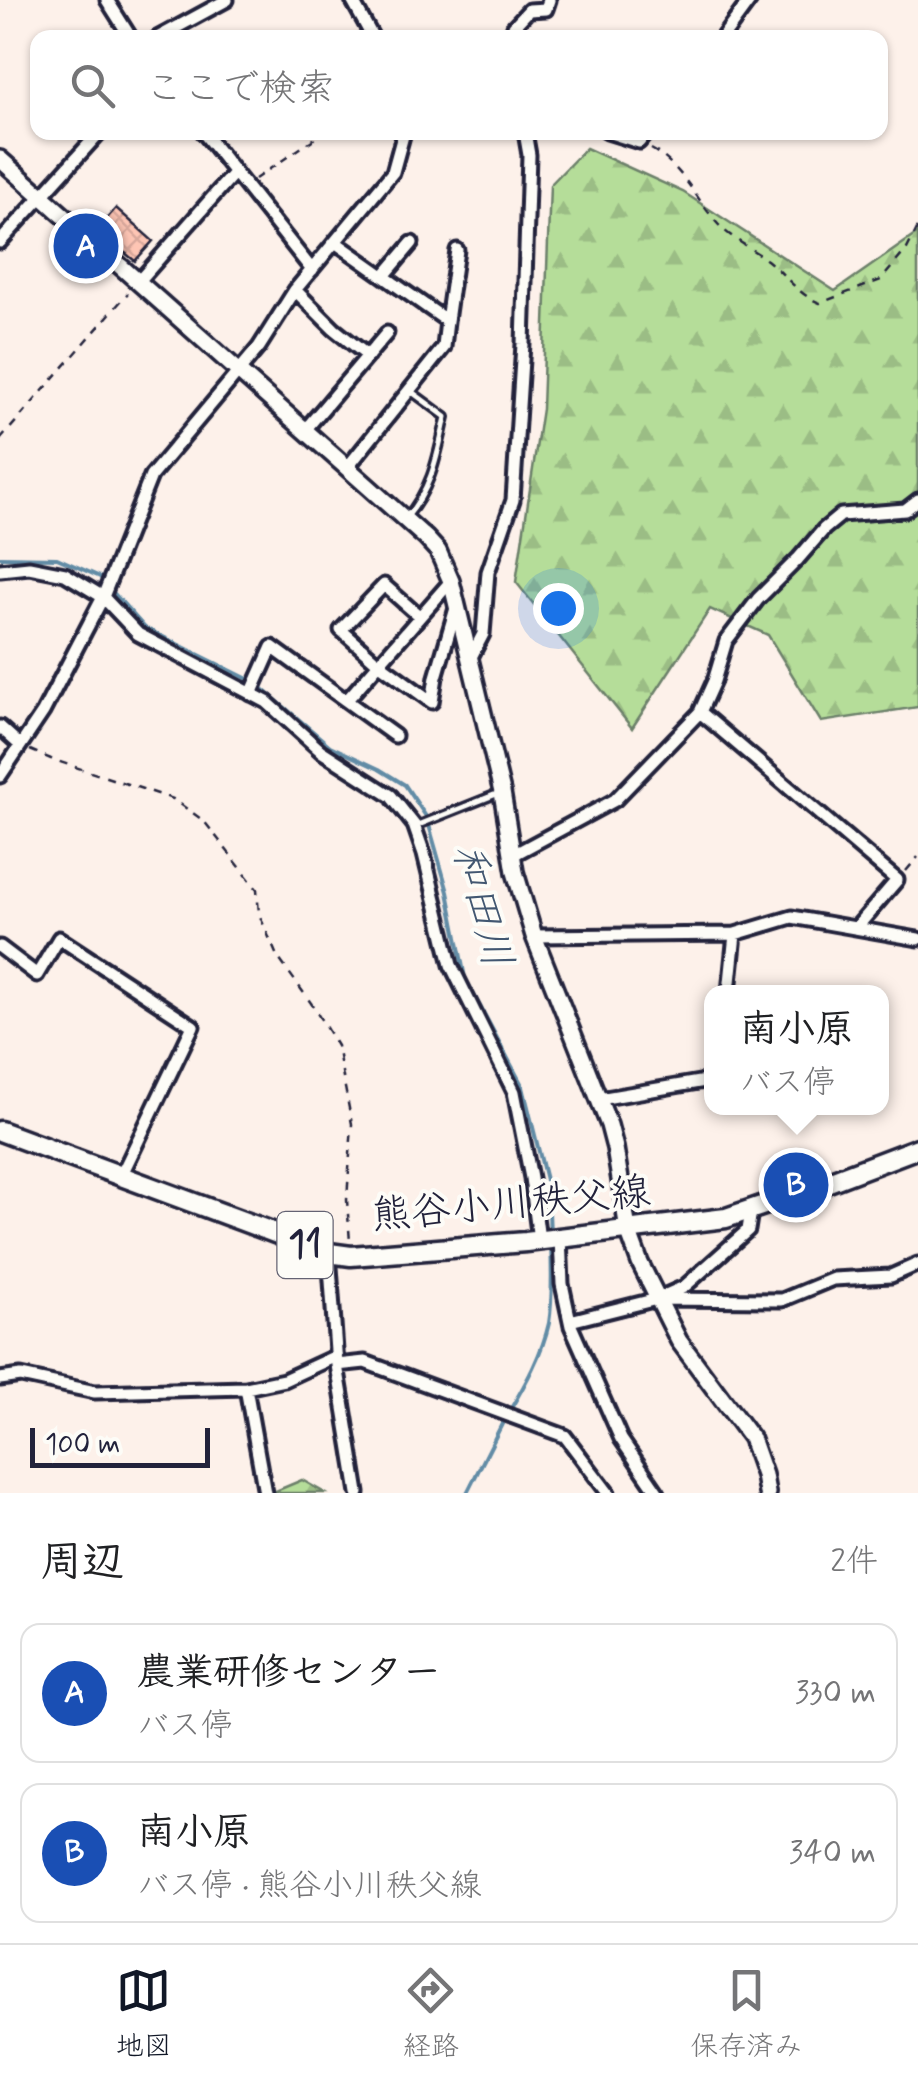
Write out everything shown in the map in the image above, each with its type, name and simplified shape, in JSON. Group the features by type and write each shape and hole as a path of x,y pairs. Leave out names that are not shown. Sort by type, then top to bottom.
{"main road":[{"name":"熊谷小川秩父線","path":"0,1131 329,1253 351,1256 695,1223 750,1210 918,1148"}],"street":[{"path":"107,0 127,30"},
{"path":"172,30 227,0"},
{"path":"352,0 369,30"},
{"path":"513,30 528,10 546,9 549,0"},
{"path":"728,30 750,0"},
{"path":"0,242 93,140"},
{"path":"208,140 312,270"},
{"path":"0,776 43,712 103,597 151,476 259,347 295,290 393,172 402,140"},
{"path":"470,659 483,634 488,572 513,500 523,344 526,140"},
{"path":"0,159 438,552 451,582 470,659 502,792 515,872 534,936 615,1148 628,1230 656,1300 679,1341 751,1438 767,1493"},
{"path":"139,281 234,174"},
{"path":"335,242 448,321"},
{"path":"384,276 412,243"},
{"path":"347,468 444,347 457,250"},
{"path":"295,290 368,356"},
{"path":"305,430 387,334"},
{"path":"513,855 616,800 700,712 726,641 758,599 824,529 840,515 905,510 918,500"},
{"path":"0,570 29,566 65,574 103,597 138,634 267,702 321,751 391,796 414,827 424,854 451,966 514,1092 539,1240"},
{"path":"346,700 451,582"},
{"path":"419,616 384,585 342,630 432,702 456,608"},
{"path":"250,694 272,647 395,736"},
{"path":"700,712 897,880 856,928"},
{"path":"0,727 20,745"},
{"path":"534,936 735,934 792,917 918,939"},
{"path":"730,985 735,934"},
{"path":"0,948 37,975 59,938 193,1026 121,1176"},
{"path":"599,1099 704,1081"},
{"path":"570,1322 656,1300 684,1287 748,1230 750,1210"},
{"path":"560,1238 562,1284 570,1322 621,1439 658,1493"},
{"path":"329,1253 337,1361 358,1493"},
{"path":"656,1300 782,1300 833,1279 890,1276 918,1264"},
{"path":"0,1378 21,1376 96,1392 246,1388 284,1380 337,1361 366,1362 565,1436 608,1493"},
{"path":"246,1388 265,1493"}],"lane":[{"path":"405,519 420,502 433,476 446,417 410,390"},
{"path":"414,827 502,792"}],"path":[{"path":"244,186 312,140"},
{"path":"645,140 676,167 720,226 770,262 807,298 820,303 881,280 907,248 918,227"},
{"path":"0,440 139,281"},
{"path":"20,745 173,799 204,821 258,888 258,914 277,956 337,1046 352,1124 347,1200 351,1256"},
{"path":"897,880 918,857"}],"green space":[{"path":"586,148 683,192 835,291 918,233 918,707 821,722 768,635 710,609 632,728 516,582 542,409 550,185"},
{"path":"302,1480 325,1493 271,1493"}],"building":[{"path":"116,208 153,241 135,261 97,230"}],"waterway":[{"name":"和田川","path":"0,557 57,558 104,582"},
{"name":"和田川","path":"110,589 145,628 256,683 330,746 405,785 427,818 448,892 465,978 523,1087 548,1188 550,1234"},
{"name":"和田川","path":"510,1410 538,1357 549,1323 551,1243"},
{"name":"和田川","path":"467,1493 505,1418"}],"place":[{"name":"農業研修センター","path":"86,246"},
{"name":"南小原","path":"796,1185"}]}
